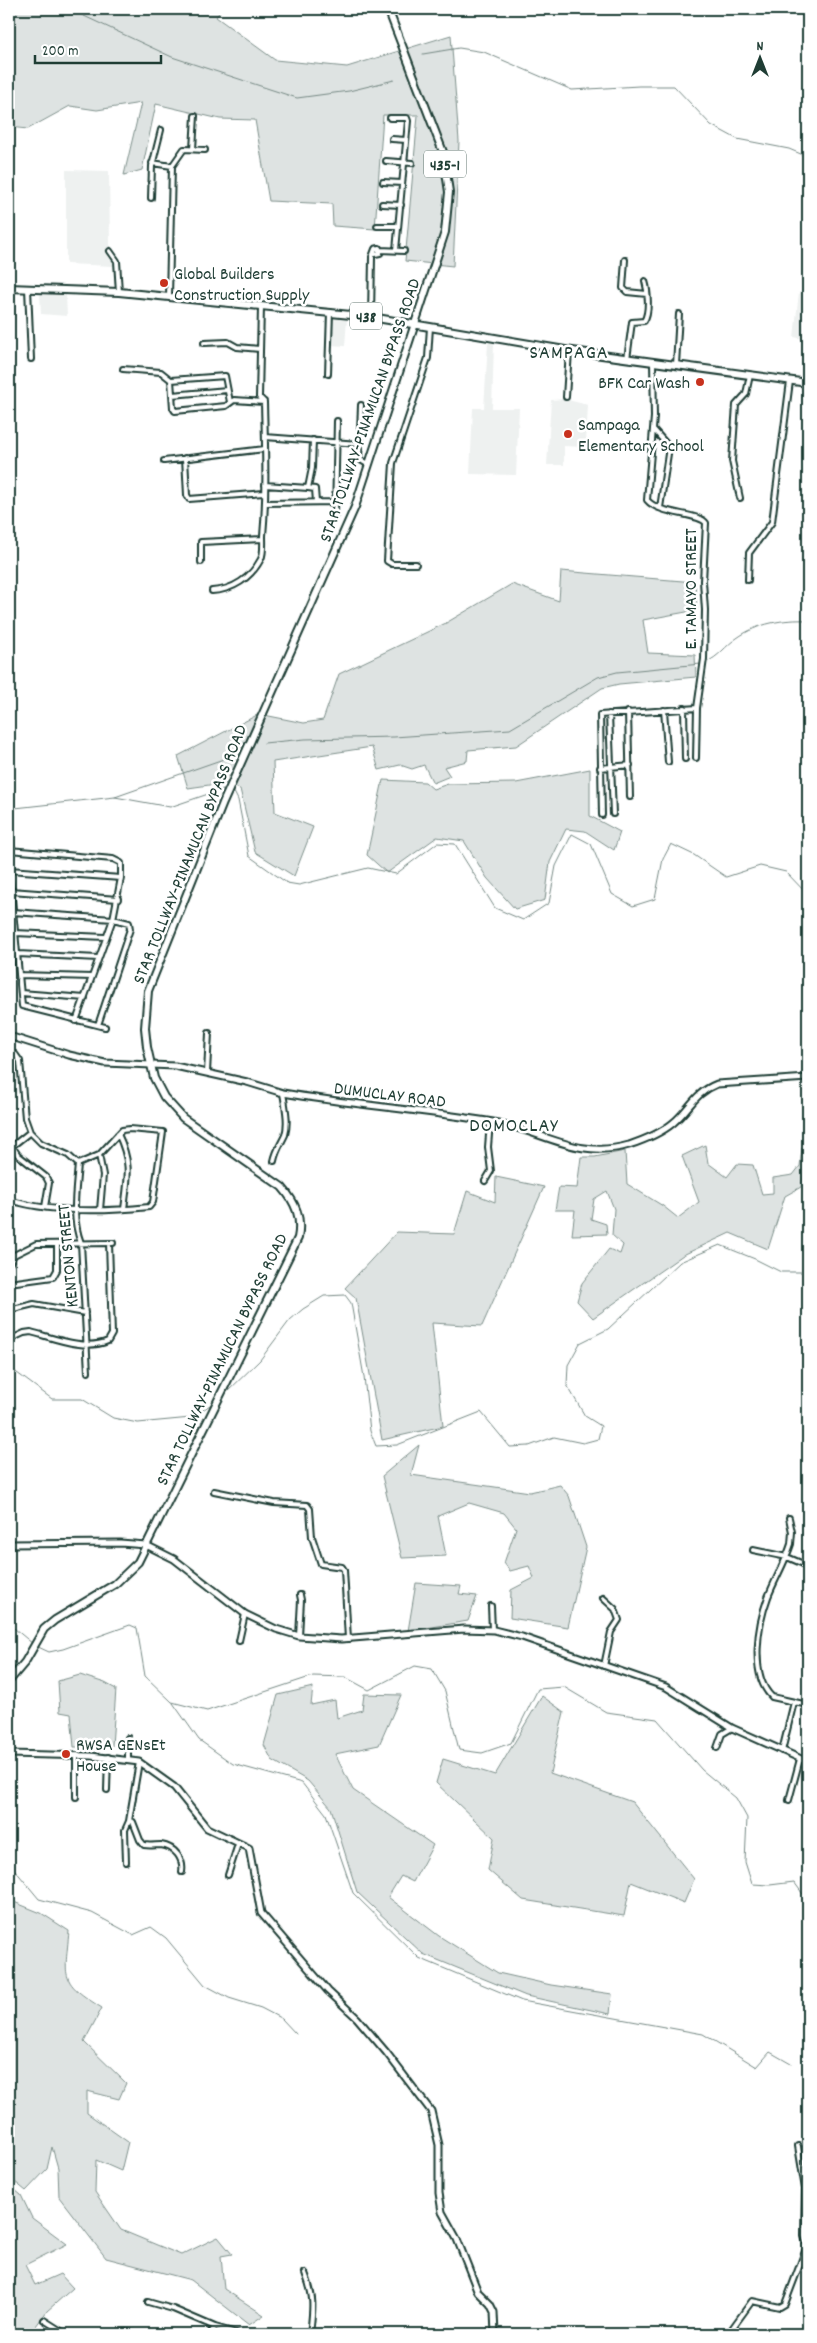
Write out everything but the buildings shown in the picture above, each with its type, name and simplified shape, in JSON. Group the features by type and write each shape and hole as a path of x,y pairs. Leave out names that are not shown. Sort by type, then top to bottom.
{"main road":[{"name":"STAR TOLLWAY-PINAMUCAN BYPASS ROAD","path":"9,1681 25,1662 44,1629 124,1577 138,1562 296,1247 300,1230 296,1208 282,1187 183,1118 164,1097 154,1078 145,1028 148,991 223,803 343,536 370,465 445,232 449,206 448,179 438,139 388,9"},
{"name":"438","path":"9,288 119,292 330,312 416,324 569,351 808,383"}],"street":[{"path":"193,149 195,116"},
{"path":"390,118 408,118 396,250"},
{"path":"151,198 152,163 161,130"},
{"path":"392,139 406,140"},
{"path":"169,297 172,166 184,149 205,150"},
{"path":"386,161 412,163"},
{"path":"152,163 172,166"},
{"path":"383,182 402,183"},
{"path":"382,204 400,205"},
{"path":"377,226 397,226"},
{"path":"9,230 9,272"},
{"path":"371,317 372,257 375,254 380,254 380,250 404,251"},
{"path":"110,251 117,262 119,292"},
{"path":"625,260 622,288 627,292 647,294"},
{"path":"627,359 632,322 644,321 646,317 647,294 645,281"},
{"path":"28,288 31,359"},
{"path":"212,591 225,591 246,578 262,558 265,503 265,437 264,402 259,397 261,306"},
{"path":"328,374 330,312"},
{"path":"676,365 678,314"},
{"path":"416,564 392,564 388,561 390,481 402,433 428,358 430,327"},
{"path":"204,343 228,342 237,347 260,349"},
{"path":"566,397 569,351"},
{"path":"653,362 654,430 647,500 660,508 669,447 654,430"},
{"path":"123,370 161,372 171,380 222,375 226,378 230,402"},
{"path":"740,498 732,461 736,405 746,394 750,375"},
{"path":"171,380 173,408 175,411 226,406 234,400 264,402"},
{"path":"748,580 749,553 772,522 790,381"},
{"path":"172,395 227,390"},
{"path":"361,405 360,460 370,465"},
{"path":"335,515 337,422"},
{"path":"265,437 359,444"},
{"path":"308,488 312,468 313,440"},
{"path":"164,461 265,449"},
{"path":"186,458 187,495 189,499 264,493"},
{"path":"265,485 315,489 316,502"},
{"path":"265,503 336,502"},
{"name":"E. TAMAYO STREET","path":"660,508 683,516 702,519 706,523 703,580 705,610 702,677 697,708"},
{"path":"201,562 201,542 263,539"},
{"path":"684,708 685,759"},
{"path":"602,815 598,716 628,712 697,708 696,758"},
{"path":"664,710 668,762"},
{"path":"628,712 630,796"},
{"path":"609,714 613,814"},
{"path":"600,768 630,766"},
{"path":"9,850 118,860 122,864 118,899 113,918 76,1021"},
{"path":"105,1027 22,1006 9,869 121,878"},
{"path":"11,891 118,899"},
{"path":"13,912 113,918 127,922 130,929 98,1025"},
{"path":"16,933 105,937"},
{"path":"18,954 98,958"},
{"path":"20,975 92,977"},
{"path":"21,993 85,998"},
{"path":"207,1073 209,1033"},
{"name":"DUMUCLAY ROAD","path":"9,1036 69,1055 105,1063 175,1066 247,1082 283,1094 490,1122 526,1129 577,1148 604,1151 658,1134 673,1123 704,1089 717,1084 808,1078"},
{"path":"9,1052 15,1054 20,1062 25,1118 30,1132 41,1143 68,1155 78,1164 99,1155 118,1134 130,1129 161,1130 163,1132 151,1206 124,1209 74,1210 9,1200"},
{"path":"274,1161 277,1147 285,1133 286,1121 283,1094"},
{"path":"485,1181 491,1171 488,1147 490,1122"},
{"path":"30,1132 10,1144 46,1177 49,1183 45,1207"},
{"path":"118,1134 128,1157 129,1173 124,1209"},
{"path":"99,1155 103,1175 100,1210"},
{"name":"KENTON STREET","path":"78,1164 74,1210 77,1232 82,1243 88,1372"},
{"path":"9,1264 14,1255 36,1244 111,1243 112,1334 108,1341 102,1344 86,1345 31,1332 9,1340"},
{"path":"9,1283 53,1277 57,1270 57,1245"},
{"path":"9,1310 34,1304 85,1313"},
{"path":"214,1491 274,1503 307,1506 310,1509 315,1547 321,1564 342,1567 344,1570 348,1639"},
{"path":"789,1518 792,1532 787,1557 768,1598 762,1617 756,1666 762,1681 772,1697 808,1705"},
{"path":"9,1544 104,1543 146,1545 174,1559 245,1614 276,1629 299,1636 348,1639 464,1630 492,1630 522,1637 666,1687 732,1728 808,1762"},
{"path":"753,1550 787,1557 808,1566"},
{"path":"299,1636 300,1595"},
{"path":"603,1598 615,1609 619,1620 611,1632 604,1666"},
{"path":"490,1606 492,1630"},
{"path":"240,1641 245,1614"},
{"path":"782,1751 794,1702"},
{"path":"718,1748 722,1734 732,1728"},
{"path":"128,1738 128,1760"},
{"path":"9,1754 108,1757 139,1762 174,1787 207,1828 249,1848 261,1913 328,1991 356,2018 386,2052 431,2111 439,2145 439,2193 442,2212 457,2239 478,2292 490,2304 494,2312 495,2334"},
{"path":"76,1756 76,1797"},
{"path":"107,1790 108,1757"},
{"path":"789,1800 800,1759"},
{"path":"126,1862 124,1836 129,1821 139,1762"},
{"path":"129,1821 133,1822 144,1845 166,1846 179,1856 183,1865 182,1872"},
{"path":"228,1874 238,1844"},
{"path":"728,2334 752,2301 780,2307 785,2304 807,2246 804,2236 805,2189 798,2146"},
{"path":"305,2273 312,2292 313,2302 310,2334"},
{"path":"148,2302 173,2308 215,2327 240,2334"},
{"path":"44,2320 66,2334"},
{"path":"210,2334 215,2327"},
{"path":"116,2334 127,2332 135,2334"}],"shaded area":[{"path":"9,9 222,9 216,17 275,60 347,67 451,35 459,141 453,266 405,261 418,115 383,115 375,229 333,226 332,204 269,201 255,120 220,119 156,104 142,170 124,175 141,103 97,110 70,106 28,129 9,127"},
{"path":"66,170 109,171 110,245 119,260 121,287 114,287 113,266 66,264"},
{"path":"799,292 808,293 808,340 794,337"},
{"path":"40,294 66,295 67,316 41,314"},
{"path":"331,318 347,319 345,346 330,345"},
{"path":"488,343 494,344 492,408 519,408 516,475 470,474 473,408 484,408"},
{"name":"Sampaga Elementary School","path":"564,399 588,405 586,443 583,447 564,446 564,465 547,465 551,400"},
{"path":"561,571 695,582 697,610 643,620 648,653 695,655 696,677 619,684 602,688 516,746 468,750 467,761 444,767 450,776 433,783 424,765 412,769 400,765 379,770 372,747 273,762 275,812 313,827 294,876 255,852 240,789 223,783 188,788 178,756 259,714 304,723 323,720 339,674 446,623 512,584 559,601"},
{"path":"590,769 590,816 620,832 614,850 585,831 566,829 550,862 545,900 515,909 487,878 464,841 437,837 387,873 367,855 383,780 425,782 433,789 448,784 516,783"},
{"path":"705,1145 708,1163 727,1177 737,1164 753,1165 762,1194 773,1193 773,1178 793,1175 800,1166 802,1148 808,1150 801,1187 785,1196 768,1249 730,1233 683,1255 593,1318 577,1301 582,1283 609,1249 620,1254 623,1245 612,1235 614,1209 607,1191 594,1199 591,1219 606,1224 607,1234 572,1235 575,1210 555,1210 559,1187 577,1188 581,1157 595,1157 625,1151 627,1184 663,1206 678,1218 699,1202 682,1156"},
{"path":"496,1177 544,1187 482,1326 432,1323 443,1426 382,1440 356,1298 345,1288 397,1232 454,1234 467,1191 495,1202"},
{"path":"419,1445 411,1475 530,1492 560,1485 569,1496 586,1547 568,1627 510,1618 511,1590 534,1578 529,1566 510,1571 504,1563 516,1528 504,1513 469,1503 438,1516 446,1556 402,1558 382,1476"},
{"path":"416,1583 461,1586 459,1594 477,1596 468,1621 408,1631"},
{"path":"80,1675 105,1683 116,1689 112,1746 74,1747 71,1714 60,1712 58,1681"},
{"path":"313,1687 311,1705 335,1700 337,1718 362,1710 364,1694 401,1695 379,1745 335,1754 353,1790 433,1845 413,1882 401,1876 388,1897 439,1936 498,1973 551,1985 612,1994 610,2014 526,1996 423,1954 357,1892 331,1808 308,1781 272,1760 264,1745 278,1695"},
{"path":"542,1696 564,1712 550,1773 632,1802 694,1879 684,1903 631,1882 624,1916 523,1900 488,1870 494,1838 436,1783 443,1759 495,1775"},
{"path":"9,1900 41,1913 69,1931 66,1959 68,1977 78,1991 102,2008 84,2042 126,2083 119,2099 87,2091 87,2113 128,2142 121,2171 96,2160 95,2192 121,2230 181,2255 218,2237 232,2254 221,2256 224,2289 264,2315 249,2325 191,2280 106,2258 59,2197 58,2168 52,2147 47,2169 26,2191 9,2177"},
{"path":"9,2185 21,2195 32,2218 67,2244 25,2265 35,2285 60,2274 73,2288 47,2311 30,2334 9,2334"}],"waterway":[{"path":"69,9 172,57 297,98 349,91 394,80"},
{"path":"423,54 459,48 484,52 572,90 674,86 711,125 737,139 789,149 808,157"},
{"path":"706,662 714,658 737,638 762,625 789,620 808,620"},
{"path":"264,743 305,739 394,737 510,729 598,677 617,672 701,664"},
{"path":"115,797 232,756"},
{"path":"9,802 15,808 115,797 170,807 226,788"},
{"path":"233,790 238,800 249,856 287,883 299,885 368,868 396,874 437,843 455,844 495,908 523,920 549,903 556,866 572,834 591,844 612,894 633,906 655,899 663,859 671,844 694,855 726,877 760,866 786,872 808,895"},
{"path":"224,1395 260,1360 290,1320 303,1309 324,1296 345,1295 351,1303 364,1377 370,1431 376,1446 397,1445 481,1412 510,1447 529,1446 554,1437 583,1443 598,1439 601,1426 585,1416 567,1385 568,1365 580,1343 608,1329 680,1262 720,1245 781,1272 808,1272"},
{"path":"9,1367 52,1399 82,1399 113,1418 138,1423 191,1418 213,1403"},
{"path":"9,1624 33,1644"},
{"path":"36,1646 49,1652 63,1649 130,1625 137,1628 145,1676 172,1702 207,1711 313,1676 345,1677 369,1690 415,1666 432,1669 445,1691 459,1750 482,1753 511,1743 538,1689 564,1687 606,1712 657,1719 702,1770 736,1798 747,1818 745,1862 752,1884 770,1885 794,1882 808,1901"},
{"path":"173,1703 199,1740 233,1764 302,1783 326,1814 353,1893 419,1958 522,2001 703,2034 757,2067 770,2052 791,2064"},
{"path":"9,1868 15,1870 39,1899 92,1913 133,1935 151,1927 166,1938 205,1985 229,1998 261,2008 282,2019 296,2034"}],"place":[{"name":"Global Builders Construction Supply","path":"164,283"},
{"name":"BFK Car Wash","path":"700,382"},
{"name":"Sampaga Elementary School","path":"568,434"},
{"name":"RWSA GENsEt House","path":"66,1754"}],"district":[{"name":"SAMPAGA","path":"569,351"},
{"name":"DOMOCLAY","path":"514,1124"}]}
